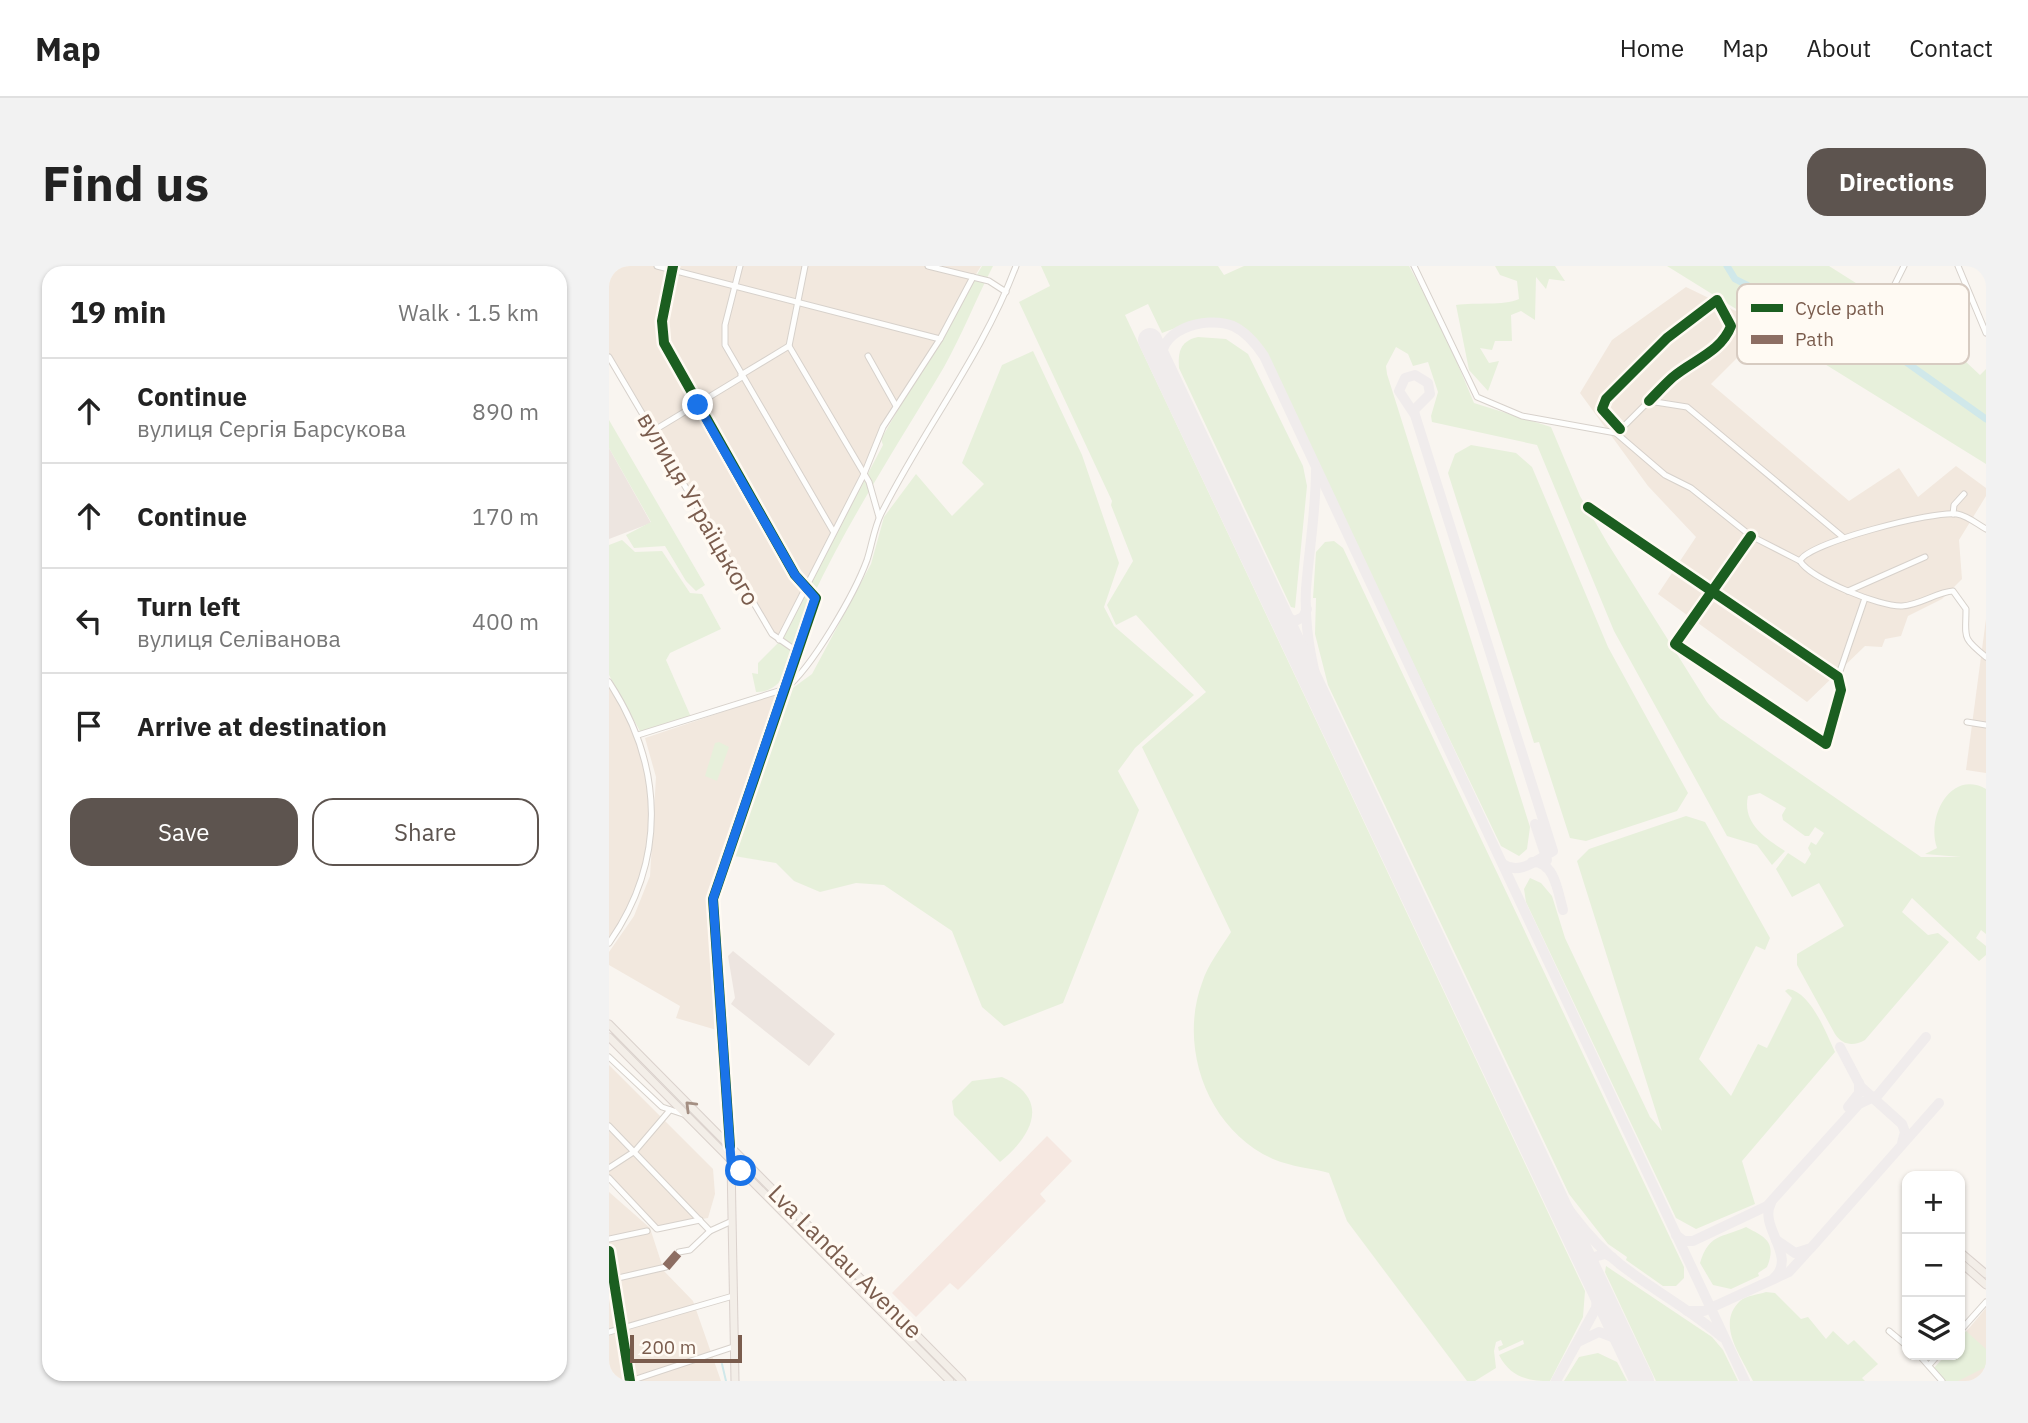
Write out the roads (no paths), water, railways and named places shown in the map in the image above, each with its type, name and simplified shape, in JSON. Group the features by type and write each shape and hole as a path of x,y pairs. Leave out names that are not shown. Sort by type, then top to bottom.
{"main road":[{"name":"Lva Landau Avenue","path":"609,1024 962,1381"},
{"name":"Lva Landau Avenue","path":"609,1037 950,1381"},
{"path":"719,1135 724,1135 729,1129"},
{"path":"730,1146 735,1381"},
{"path":"784,1214 790,1207"},
{"path":"1965,1256 1986,1274"},
{"path":"1965,1266 1986,1285"}],"street":[{"path":"657,266 940,339"},
{"path":"740,266 733,286 723,340 741,376 833,531"},
{"path":"805,266 789,346 869,482 879,517"},
{"path":"928,266 989,281 1006,292"},
{"path":"638,735 785,689 804,673 866,561 879,517 1006,292 1016,266"},
{"path":"1414,266 1447,330 1473,390 1487,403 1511,412 1618,431"},
{"path":"1895,284 1904,266"},
{"path":"1958,266 1966,284"},
{"path":"673,268 661,334 698,405 795,575 815,598 713,899 730,1146"},
{"path":"779,640 896,406 940,339 972,277"},
{"path":"1969,292 1986,333"},
{"path":"1618,431 1675,375 1701,360 1727,336 1731,326 1717,300 1667,338 1606,399 1602,409 1618,431 1665,475 1691,488 1751,536 1800,561 1805,567 1848,591 1900,607 1953,591 1966,608 1963,633 1966,640 1986,657"},
{"path":"653,430 698,405 789,346"},
{"path":"868,356 896,406"},
{"name":"вулиця Уграїцького","path":"609,357 772,634 797,652"},
{"path":"1649,401 1687,407 1844,538"},
{"path":"1953,514 1954,505 1963,494"},
{"path":"1588,507 1713,589 1838,677"},
{"path":"1800,561 1804,554 1886,525 1953,514 1986,529"},
{"path":"1751,536 1675,643 1826,744 1841,690 1838,677 1865,598"},
{"path":"1848,591 1925,557"},
{"path":"609,682 638,735 650,777 650,839 637,895 609,943"},
{"path":"1967,722 1986,725"},
{"path":"609,1057 651,1098 670,1110 685,1114"},
{"path":"609,1168 635,1151 670,1110"},
{"path":"609,1126 710,1231"},
{"path":"609,1178 657,1229 700,1220"},
{"path":"679,1252 690,1250 710,1231 732,1221"},
{"path":"609,1239 647,1231"},
{"path":"609,1251 611,1280 630,1381 733,1347"},
{"path":"611,1280 666,1266"},
{"path":"609,1332 733,1296"},
{"path":"1965,1325 1986,1302"},
{"path":"1889,1331 1902,1342"},
{"path":"1925,1360 1942,1381"},
{"path":"1930,1364 1934,1360"}],"waterway":[{"path":"1727,266 1735,279 1745,284"},
{"path":"1909,364 1986,419"},
{"path":"722,1364 726,1381"}]}
